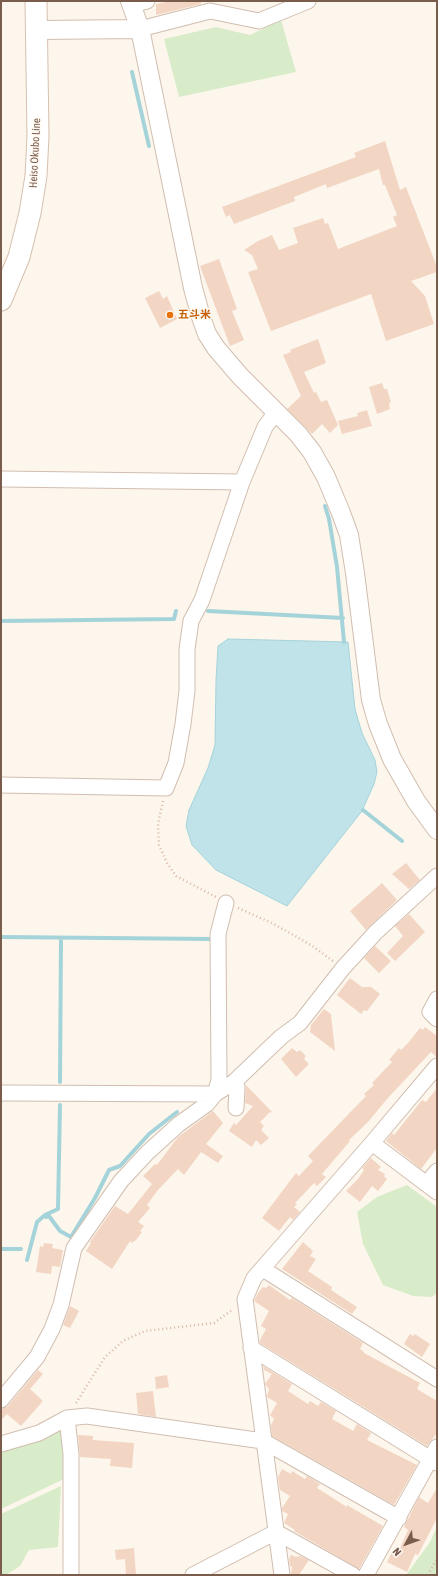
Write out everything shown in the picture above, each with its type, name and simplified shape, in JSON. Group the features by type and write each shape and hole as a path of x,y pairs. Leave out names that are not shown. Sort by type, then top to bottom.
{"main road":[{"name":"Heiso Okubo Line","path":"1,300 19,257 30,214 36,176 38,136 36,1"}],"street":[{"path":"37,30 140,29 210,11 259,21 308,1"},
{"path":"136,2 140,29 191,282 207,334 216,348 298,434 312,452 326,477 349,535 371,700 378,724 392,759 416,801 437,830"},
{"path":"1,786 166,788 176,763 183,724 186,691 187,649 191,621 202,600 242,482 265,427 276,412"},
{"path":"1,479 242,482"},
{"path":"1,1093 215,1094 234,1082 281,1037 300,1023 343,968 376,932 437,876"},
{"path":"1,1400 37,1357 52,1329 61,1305 74,1248 89,1225 121,1181 147,1153 179,1124 208,1104 215,1094 219,1080 218,934 226,902"},
{"path":"437,999 430,1012 437,1019"},
{"path":"282,1575 245,1299 254,1278 437,1066"},
{"path":"234,1082 238,1088 236,1108"},
{"path":"372,1143 432,1188 437,1171"},
{"path":"263,1269 437,1379"},
{"path":"251,1348 435,1456 366,1575"},
{"path":"1,1444 39,1433 67,1418 87,1416 263,1441 399,1518"},
{"path":"67,1418 71,1454 71,1575"},
{"path":"193,1575 276,1532"},
{"path":"276,1532 353,1575"}],"path":[{"path":"67,1418 105,1357 123,1341 145,1331 214,1323 225,1317 245,1299"},
{"path":"428,1575 437,1559"}],"green space":[{"path":"281,20 296,72 179,97 164,39 216,27 250,35"},
{"path":"407,1185 437,1207 437,1293 432,1297 413,1296 383,1285 363,1244 357,1212 377,1197"},
{"path":"65,1421 66,1478 1,1509 1,1447"},
{"path":"61,1486 58,1547 29,1550 20,1566 6,1575 1,1575 1,1514"},
{"path":"437,1527 437,1575 406,1575 430,1542"}],"water":[{"path":"228,639 348,642 355,709 362,733 375,760 377,772 374,784 362,811 287,906 216,870 192,845 186,826 189,810 208,768 215,745 218,646"}],"building":[{"path":"172,1 201,1 201,4 156,15 156,4"},
{"path":"385,141 400,190 406,187 437,267 437,272 411,281 425,296 434,324 386,341 371,294 271,331 248,272 258,269 252,255 244,250 258,241 272,235 279,250 298,243 293,228 323,218 325,224 328,223 338,249 397,226 393,217 397,215 385,185 383,185 379,169 327,188 326,184 294,197 295,201 234,224 230,215 226,217 222,207 356,157 354,153"},
{"path":"219,259 237,309 232,311 244,340 230,346 200,266"},
{"path":"159,291 163,299 167,296 177,319 160,328 145,298"},
{"path":"318,339 326,363 304,372 314,393 316,392 321,402 327,400 338,425 330,433 322,424 312,434 287,409 301,396 283,355 291,352 290,350"},
{"path":"382,383 384,389 387,389 391,402 389,403 390,409 377,414 369,387"},
{"path":"367,410 372,426 342,434 338,421 358,416 357,413"},
{"path":"406,863 420,880 409,889 392,874"},
{"path":"382,883 397,900 366,930 350,911"},
{"path":"409,914 425,932 395,961 387,953 403,936 395,926"},
{"path":"375,946 391,961 379,973 364,958"},
{"path":"350,978 362,987 371,987 380,994 367,1011 364,1010 361,1014 337,995"},
{"path":"324,1009 331,1014 335,1051 310,1032 311,1025"},
{"path":"425,1027 437,1036 437,1057 431,1052 387,1099 368,1122 349,1140 350,1141 322,1174 326,1177 317,1186 314,1183 295,1203 297,1204 294,1207 300,1212 293,1220 290,1217 279,1231 262,1218 296,1173 299,1176 313,1161 308,1156 366,1096 364,1094 374,1085 372,1083 392,1062 389,1060 399,1048 401,1050 420,1028 423,1030"},
{"path":"292,1048 297,1052 300,1050 306,1056 304,1059 309,1064 296,1077 281,1059"},
{"path":"246,1085 273,1113 270,1112 260,1122 264,1126 261,1130 269,1138 261,1145 256,1140 252,1147 229,1131 234,1123 236,1125 253,1106 245,1103"},
{"path":"437,1088 437,1148 421,1169 386,1141 392,1133 394,1135 422,1100 426,1102"},
{"path":"213,1111 223,1123 206,1144 223,1156 218,1163 201,1152 184,1175 178,1169 158,1190 147,1205 150,1208 138,1222 144,1226 140,1231 142,1232 132,1243 130,1241 112,1269 86,1251 91,1243 90,1242 115,1206 128,1214 152,1184 143,1176 155,1164 157,1165 178,1137"},
{"path":"371,1158 381,1167 378,1170 385,1174 384,1176 387,1179 378,1191 372,1186 360,1202 346,1191 358,1179 364,1170 362,1168"},
{"path":"303,1242 313,1251 310,1256 316,1259 308,1271 332,1287 331,1290 357,1307 352,1314 282,1269"},
{"path":"44,1243 53,1244 52,1248 63,1250 60,1267 52,1266 51,1274 36,1272 40,1246 43,1247"},
{"path":"269,1285 290,1300 292,1298 363,1343 360,1349 364,1353 420,1383 417,1389 437,1401 437,1433 427,1446 260,1343 266,1329 261,1326 269,1311 254,1301 263,1287 266,1288"},
{"path":"70,1306 79,1311 70,1328 63,1325"},
{"path":"410,1334 413,1336 415,1334 430,1344 422,1357 404,1344"},
{"path":"263,1366 292,1384 288,1391 308,1404 310,1401 318,1406 321,1402 336,1411 332,1419 353,1431 357,1424 371,1433 367,1440 417,1465 394,1505 272,1436 271,1425 274,1419 270,1415 277,1403 267,1397 269,1389 265,1384 272,1374 264,1370"},
{"path":"38,1370 43,1374 30,1389 43,1401 21,1426 7,1414 1,1420 1,1409 8,1406"},
{"path":"167,1375 169,1387 156,1389 155,1377"},
{"path":"153,1391 156,1417 138,1414 136,1393"},
{"path":"78,1435 93,1436 93,1440 134,1443 132,1468 110,1466 111,1459 80,1457"},
{"path":"282,1469 291,1474 292,1471 305,1479 307,1476 320,1484 317,1488 347,1507 347,1505 383,1526 359,1569 294,1531 295,1530 284,1523 288,1514 282,1511 282,1508 290,1496 280,1490 278,1477"},
{"path":"437,1488 437,1518 418,1555 415,1554 407,1572 387,1562 392,1552 397,1555 408,1530 404,1527 419,1497 428,1503"},
{"path":"134,1548 136,1575 126,1575 125,1559 116,1560 115,1550"},
{"path":"291,1555 296,1557 300,1556 309,1560 299,1575 291,1575 292,1567 290,1566 289,1559"}],"waterway":[{"path":"132,72 149,146"},
{"path":"325,506 329,519 337,567 344,642"},
{"path":"1,621 174,619 176,611"},
{"path":"208,611 343,618"},
{"path":"363,810 402,841"},
{"path":"1,937 212,939"},
{"path":"60,1082 61,938"},
{"path":"27,1260 37,1222 45,1215 58,1209 60,1105"},
{"path":"46,1217 49,1216 60,1231 71,1237 95,1198 109,1170 120,1166 149,1134 177,1112"},
{"path":"1,1249 21,1249"}],"place":[{"name":"五斗米","path":"170,315"}]}
